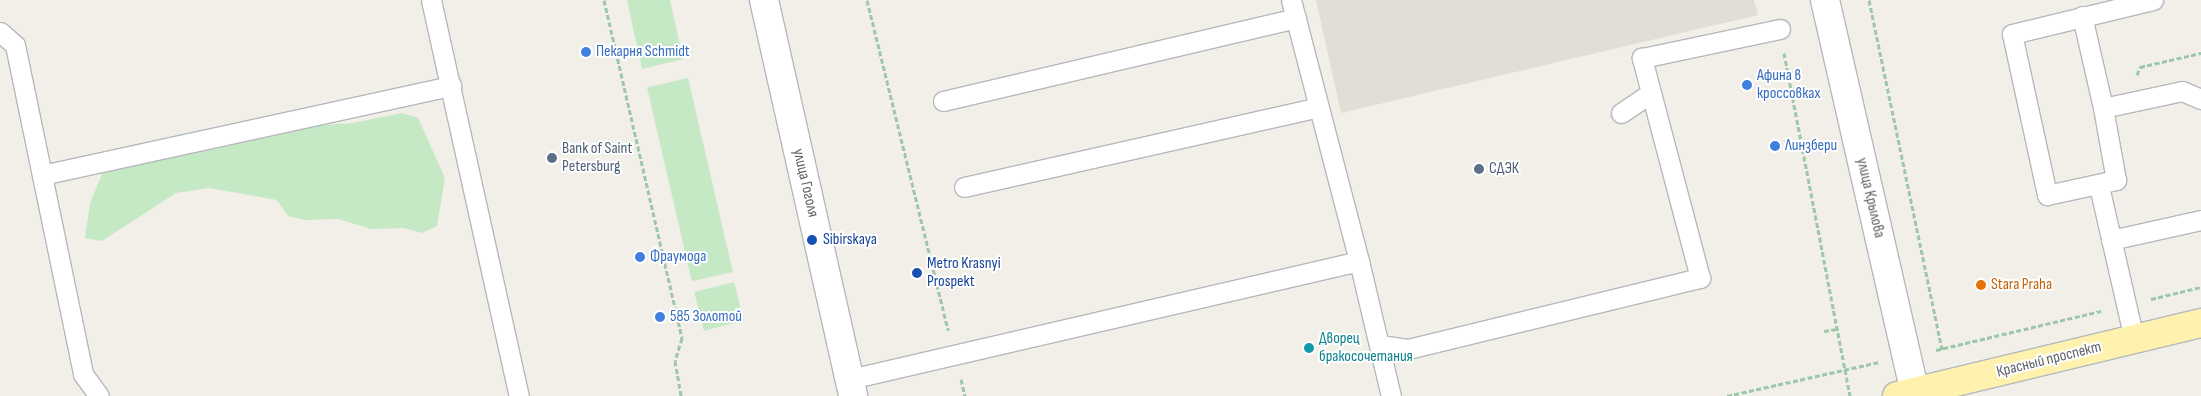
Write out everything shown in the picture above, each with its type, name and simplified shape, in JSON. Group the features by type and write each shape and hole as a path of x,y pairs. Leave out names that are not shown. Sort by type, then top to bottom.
{"main road":[{"name":"Красный проспект","path":"1909,395 2201,324"}],"street":[{"name":"улица Гоголя","path":"764,0 851,387"},
{"name":"улица Крылова","path":"1825,0 1906,356 1909,395"}],"lane":[{"path":"431,0 519,396"},
{"path":"2082,16 2117,174 2112,183 2047,195 2011,40 2018,30 2153,0"},
{"path":"943,101 1293,9 1359,261 1391,396"},
{"path":"1380,345 1408,349 1700,278 1642,58 1780,29"},
{"path":"0,32 15,45 83,374 99,396"},
{"path":"42,175 451,86"},
{"path":"2103,108 2182,91 2201,99"},
{"path":"1621,113 1651,93"},
{"path":"964,187 1318,107"},
{"path":"2099,186 2134,339"},
{"path":"2111,240 2201,220"},
{"path":"851,387 954,352 1359,261"}],"path":[{"path":"604,0 682,338 675,360 680,396"},
{"path":"867,0 954,352"},
{"path":"1869,0 1942,348"},
{"path":"1780,29 1850,396"},
{"path":"1728,396 2201,287"},
{"path":"1824,331 1837,328"}],"shaded area":[{"path":"1316,0 1754,0 1758,15 1341,113"}],"green space":[{"path":"627,0 670,0 683,59 642,69"},
{"path":"688,78 733,272 692,281 647,87"},
{"path":"402,113 418,118 445,178 437,226 422,233 404,228 371,229 338,219 305,220 288,216 277,200 209,188 176,193 102,241 85,238 90,203 104,169 148,142 181,134 353,123"},
{"path":"734,282 744,321 704,331 694,292"}],"place":[{"name":"Пекарня Schmidt","path":"586,52"},
{"name":"Афина в кроссовках","path":"1747,85"},
{"name":"Линзбери","path":"1775,146"},
{"name":"Bank of Saint Petersburg","path":"552,158"},
{"name":"СДЭК","path":"1479,169"},
{"name":"Sibirskaya","path":"812,240"},
{"name":"Фраумода","path":"640,257"},
{"name":"Metro Krasnyi Prospekt","path":"917,273"},
{"name":"Stara Praha","path":"1981,285"},
{"name":"585 Золотой","path":"660,317"},
{"name":"Дворец бракосочетания","path":"1309,348"}]}
